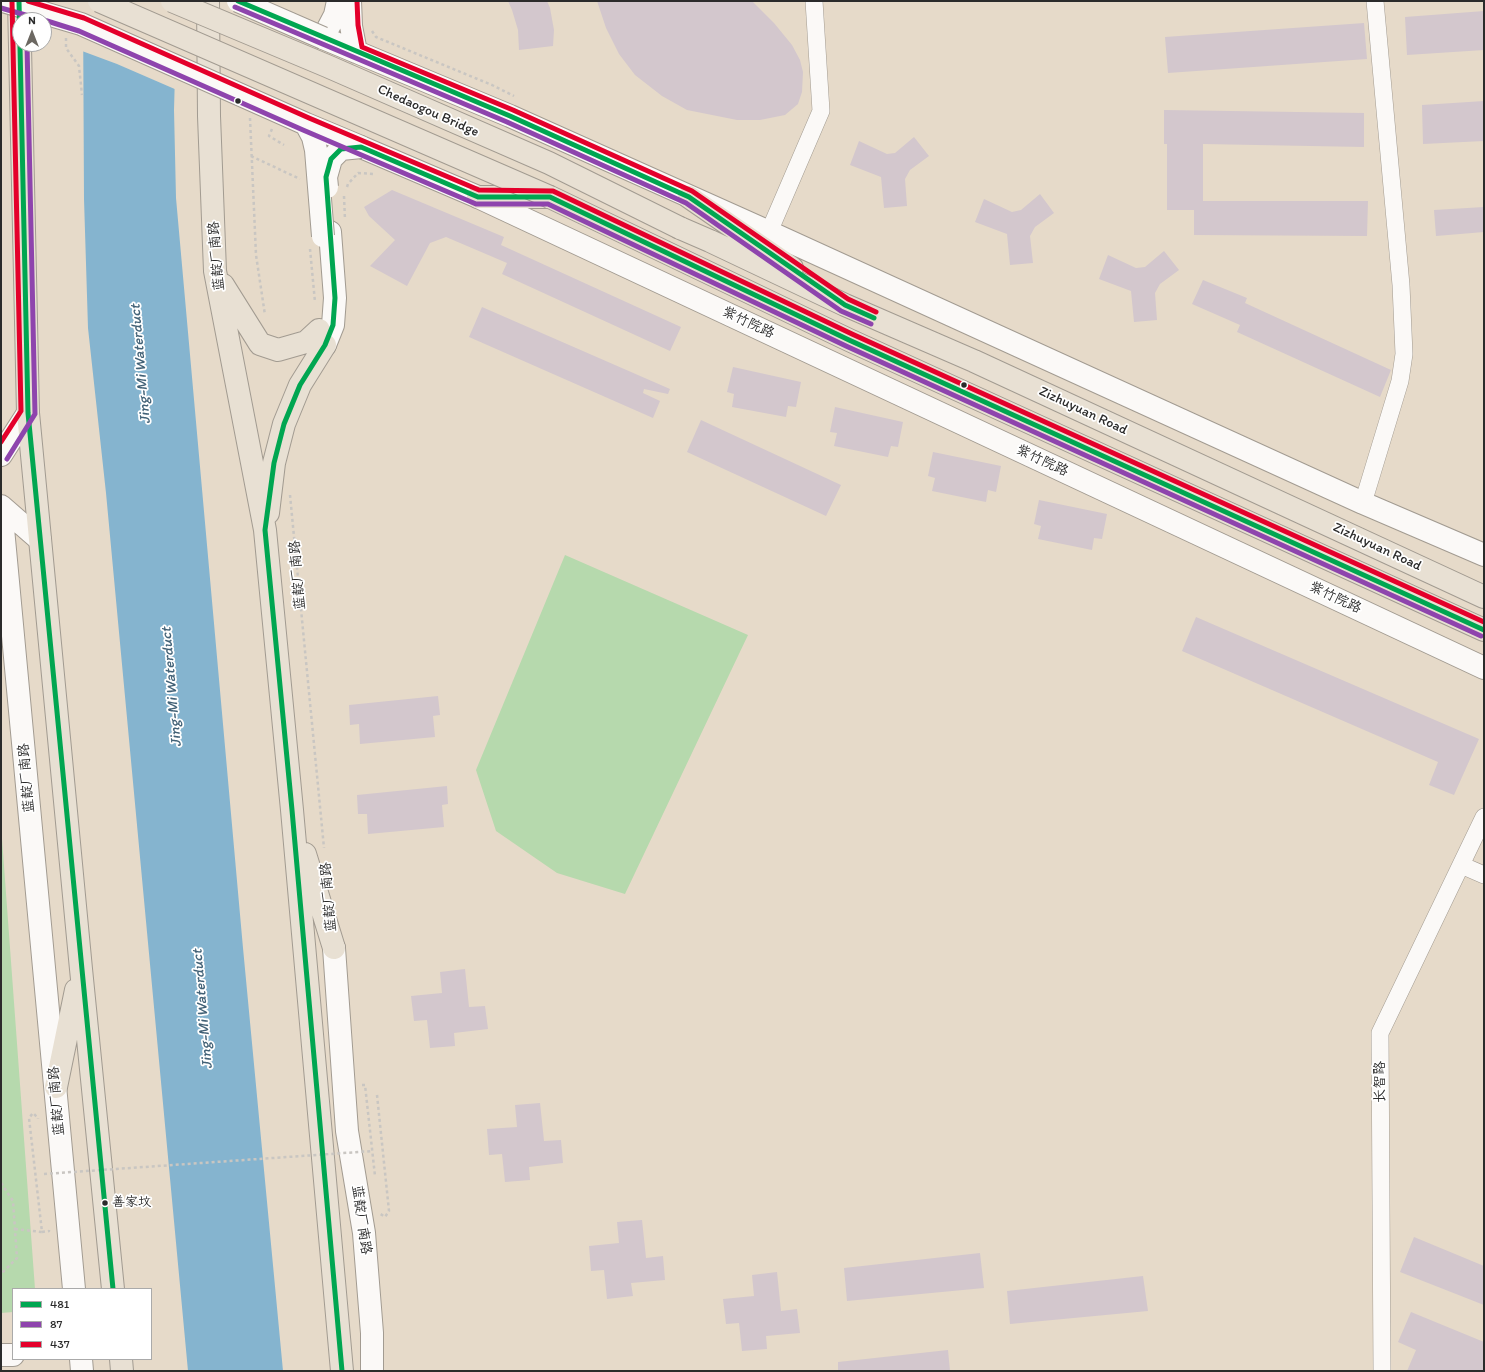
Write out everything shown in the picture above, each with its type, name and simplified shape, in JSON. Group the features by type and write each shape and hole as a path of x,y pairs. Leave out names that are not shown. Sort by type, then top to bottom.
{"highway":[{"path":"19,1 28,414 113,1288"},
{"path":"99,1 550,197 849,340 1484,630"},
{"name":"Chedaogou Bridge","path":"172,1 549,163 680,228"},
{"name":"蓝靛厂南路","path":"208,1 209,116 216,271 265,530"},
{"path":"478,197 550,197"},
{"path":"689,197 845,305"},
{"name":"Zizhuyuan Road","path":"680,228 845,305 974,361 1484,597"},
{"path":"216,271 260,344 278,350 322,337"},
{"path":"322,337 284,424 274,463 265,530 292,810 342,1371"},
{"path":"292,810 334,948"},
{"path":"56,1087 81,969"},
{"path":"121,1360 122,1371"}],"street":[{"name":"紫竹院路","path":"3,1 81,24 306,124 478,197 1484,668"},
{"path":"238,1 510,116 769,232 1363,503 1484,556"},
{"path":"324,38 335,15 338,1"},
{"path":"350,1 351,26 356,52"},
{"path":"769,232 821,111 814,1"},
{"path":"1363,503 1400,381 1404,354 1401,285 1375,1"},
{"path":"306,124 313,137 316,150 335,298 333,325 322,337"},
{"path":"327,234 326,177 331,159 341,149 361,147"},
{"path":"1,455 28,414"},
{"path":"1,506 40,540"},
{"name":"蓝靛厂南路","path":"1,506 74,1288"},
{"name":"长智路","path":"1382,1371 1380,1033 1484,817"},
{"path":"1461,864 1484,875"},
{"name":"蓝靛厂南路","path":"334,948 347,1130 364,1233 372,1333 372,1371"},
{"path":"1,1355 12,1355"},
{"path":"81,1360 82,1371"}],"path":[{"path":"66,19 66,48 79,66 82,95"},
{"path":"368,26 376,37 492,85"},
{"path":"250,117 256,255 266,319"},
{"path":"251,156 301,179"},
{"path":"315,304 327,234 348,184 358,173 382,176"},
{"name":"蓝靛厂南路","path":"290,487 324,853"},
{"path":"377,1094 389,1211 385,1217 379,1213 378,1205"},
{"path":"366,1096 376,1182"},
{"path":"38,1125 38,1118 32,1113 29,1118 40,1226 42,1232"},
{"path":"44,1174 373,1151"},
{"path":"43,1167 44,1181"},
{"path":"1,1183 13,1201 17,1258 1,1274"},
{"path":"15,1229 42,1232 49,1231 48,1225"}],"green space":[{"path":"565,555 748,635 625,894 557,873 496,831 476,770"},
{"path":"1,825 35,1288 12,1288 12,1312 1,1313"}],"water":[{"name":"Jing-Mi Waterduct","path":"83,1 177,1 174,110 176,198 243,948 283,1371 188,1371 106,493 88,328 84,199"}],"pier":[{"path":"81,1 179,1 177,90 117,64 82,51"}],"building":[{"path":"508,1 547,1 550,8 554,30 553,46 519,50 518,30"},
{"path":"597,1 752,1 774,23 792,45 800,60 803,72 802,92 798,104 785,115 760,120 737,120 687,110 662,96 635,75 619,54 606,28"},
{"path":"1484,11 1484,50 1407,55 1405,17"},
{"path":"1364,23 1367,59 1168,73 1165,37"},
{"path":"1484,101 1484,141 1423,144 1422,105"},
{"path":"1164,110 1364,113 1364,147 1203,144 1203,201 1368,201 1367,236 1194,235 1194,210 1167,210 1167,144 1164,144"},
{"path":"914,137 929,156 910,170 905,179 907,206 884,208 881,177 850,165 859,141 887,154 895,153"},
{"path":"392,190 504,237 501,245 681,327 670,351 502,274 507,263 446,237 430,243 407,286 370,266 395,240 369,216 364,207"},
{"path":"1040,194 1054,213 1035,227 1030,236 1033,263 1010,265 1007,234 975,222 984,199 1012,212 1021,210"},
{"path":"1484,207 1484,232 1436,236 1434,210"},
{"path":"1164,251 1179,270 1160,284 1155,293 1157,320 1134,322 1131,291 1099,279 1108,255 1136,268 1145,267"},
{"path":"1203,280 1247,298 1245,303 1391,370 1380,397 1237,332 1240,325 1192,304"},
{"path":"482,307 670,389 668,394 644,389 643,393 660,401 653,418 469,337"},
{"path":"733,367 801,382 796,407 788,406 786,417 732,407 734,394 727,392"},
{"path":"835,407 903,422 898,447 891,446 888,457 834,446 837,433 830,432"},
{"path":"701,420 841,485 826,516 687,452"},
{"path":"933,452 1001,466 996,492 988,490 986,502 932,491 935,478 928,476"},
{"path":"1039,500 1107,514 1102,539 1094,538 1092,550 1038,539 1041,526 1034,524"},
{"path":"1196,617 1479,739 1454,795 1429,785 1438,762 1182,651"},
{"path":"438,696 440,715 433,716 435,737 360,744 359,724 350,725 349,705"},
{"path":"447,786 448,804 442,805 444,827 368,834 367,814 358,814 357,795"},
{"path":"465,969 469,1007 485,1006 488,1029 454,1033 455,1046 430,1048 427,1020 414,1021 411,996 442,993 440,972"},
{"path":"540,1103 544,1141 561,1140 563,1163 529,1167 530,1180 505,1182 502,1154 489,1155 487,1129 517,1127 515,1105"},
{"path":"642,1220 646,1258 663,1256 665,1280 631,1283 633,1296 607,1299 604,1270 591,1271 589,1246 619,1243 617,1222"},
{"path":"1414,1237 1484,1266 1484,1305 1400,1272"},
{"path":"980,1253 984,1288 847,1301 844,1268"},
{"path":"777,1272 781,1311 797,1309 800,1333 766,1336 767,1349 742,1351 739,1323 726,1324 723,1299 754,1296 752,1275"},
{"path":"1143,1276 1148,1311 1010,1324 1007,1291"},
{"path":"1411,1312 1484,1342 1484,1371 1407,1371 1416,1350 1398,1342"},
{"path":"948,1350 950,1371 838,1371 838,1362"}],"transit line":[{"name":"437","path":"1,442 21,411 12,1"},
{"name":"481","path":"19,1 28,413 113,1288"},
{"name":"437","path":"28,1 84,18 309,118 479,190 553,191 852,334 1484,622"},
{"name":"481","path":"238,1 510,116 689,197 845,305 874,318"},
{"name":"437","path":"357,1 358,25 362,47 513,110 692,191 848,299 876,312"},
{"name":"87","path":"235,7 507,122 686,203 841,311 871,324"},
{"name":"87","path":"1,8 15,12"},
{"name":"87","path":"52,23 79,31 303,130 476,204 548,204 846,346 1481,636"},
{"name":"87","path":"7,459 35,414 27,52"},
{"name":"481","path":"342,1371 292,810 265,530 274,463 284,424 300,385 325,345 333,325 335,298 326,177 331,159 341,149 361,147 478,197 550,197 849,340 1484,630"}],"place":[{"name":"善家坟","path":"105,1203"}]}
